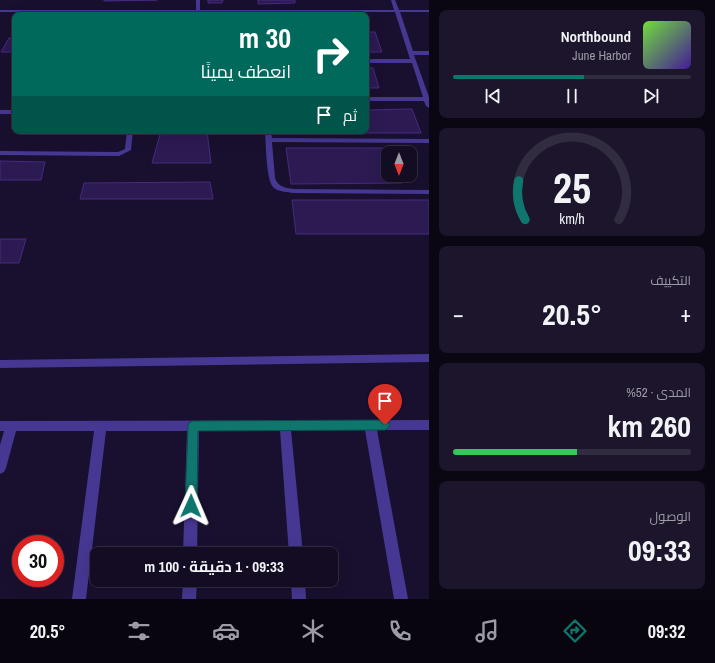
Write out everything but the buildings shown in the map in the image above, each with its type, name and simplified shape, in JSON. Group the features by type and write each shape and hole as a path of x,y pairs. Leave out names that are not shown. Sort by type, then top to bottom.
{"street":[{"path":"0,364 429,358"},
{"path":"285,425 295,547"},
{"path":"370,425 401,599"},
{"path":"0,468 6,426 429,425"},
{"path":"78,599 101,426"},
{"path":"190,547 193,426"},
{"path":"189,599 190,587"},
{"path":"298,587 299,599"}],"lane":[{"path":"198,0 198,11"},
{"path":"393,0 429,106"},
{"path":"0,11 429,11"},
{"path":"410,53 429,53"},
{"path":"369,61 413,61"},
{"path":"369,98 426,99"},
{"path":"0,112 12,112"},
{"path":"0,153 119,154 128,150 130,134"},
{"path":"268,134 273,183 278,188 286,190 429,192"},
{"path":"269,140 429,140"}],"route":[{"path":"191,506 193,426 385,425"}]}
